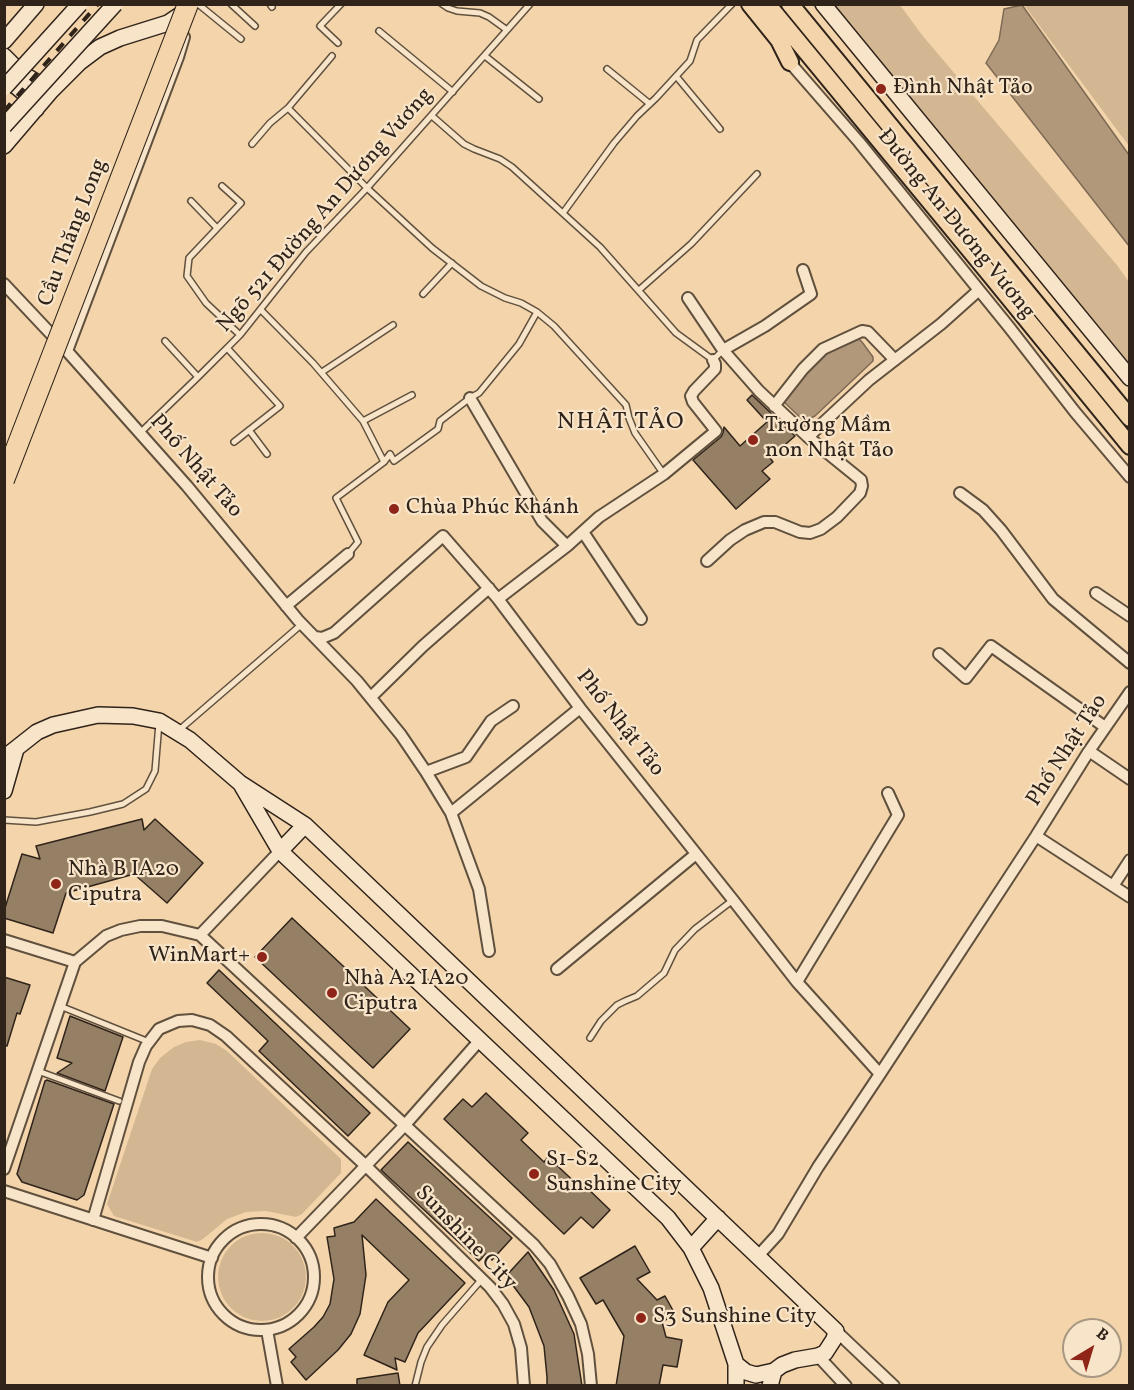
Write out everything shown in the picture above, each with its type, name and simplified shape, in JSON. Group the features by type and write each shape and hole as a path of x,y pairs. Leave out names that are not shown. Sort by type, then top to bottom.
{"highway":[{"name":"Cầu Thăng Long","path":"4,480 191,6"}],"main road":[{"path":"750,4 779,40 790,63"},
{"name":"Đường An Dương Vương","path":"767,4 1130,446"},
{"name":"Đường An Dương Vương","path":"790,4 1130,418"}],"street":[{"path":"4,41 36,4"},
{"path":"4,88 80,4"},
{"path":"4,126 115,4"},
{"name":"Đường An Dương Vương","path":"741,4 859,142 1075,412 1130,477"},
{"name":"Đường An Dương Vương","path":"823,4 1130,378"},
{"path":"4,146 51,91 80,62 100,47 120,38 168,23 191,6"},
{"path":"67,351 178,57 191,6"},
{"path":"4,56 21,73 51,91"},
{"path":"4,76 23,92 36,109"},
{"path":"723,350 765,326 811,294 803,270"},
{"name":"Phố Nhật Tảo","path":"4,284 202,503 286,606 315,637 322,638 334,633 443,536 498,599 580,708 797,982 880,1074 1089,751 1130,692"},
{"path":"808,437 869,380 941,324 979,290"},
{"path":"688,298 723,350 759,391 808,437 861,480 862,486 861,493 821,529 810,533 800,532 775,522 764,522 745,530 730,540 707,561"},
{"path":"774,406 803,369 823,349 862,331 868,332 895,360"},
{"path":"498,599 567,546 599,517 664,474 716,431 693,402 692,396 694,390 715,369 713,360"},
{"path":"470,398 542,521 567,546"},
{"path":"960,493 983,510 1001,530 1053,599 1130,663"},
{"path":"583,532 641,620"},
{"path":"286,606 348,554"},
{"path":"371,697 423,646 489,588"},
{"path":"1096,593 1130,616"},
{"path":"315,637 371,697 401,735 451,813 479,889 489,951"},
{"path":"939,654 966,678 992,646 1106,727"},
{"path":"426,771 466,757 491,721 513,705"},
{"path":"451,813 580,708"},
{"path":"4,790 10,753 37,732 53,725 98,715 133,716 159,721 190,740 240,783 305,825 894,1386"},
{"path":"1089,751 1130,778"},
{"path":"240,783 280,851 668,1218 691,1248 711,1288 736,1364 736,1386"},
{"path":"797,982 898,815 888,793"},
{"path":"200,935 305,825"},
{"path":"1036,836 1130,897"},
{"path":"557,969 696,854"},
{"path":"1113,886 1130,860"},
{"path":"4,1169 75,962 106,936 121,930 140,926 162,926 200,935 534,1245 550,1264 581,1324 588,1354 591,1386"},
{"path":"4,940 75,962"},
{"name":"Sunshine City","path":"149,1042 159,1029 178,1021 192,1020 210,1025 226,1036 366,1166 482,1280 503,1304 514,1324 520,1348 524,1386"},
{"path":"296,1238 404,1126 480,1040"},
{"path":"93,1220 139,1062 149,1042"},
{"path":"758,1256 778,1234 818,1167 880,1074"},
{"path":"4,1191 212,1258"},
{"path":"691,1248 718,1218"},
{"path":"261,1224 277,1227 296,1238 312,1262 314,1279 311,1296 302,1311 288,1323 271,1330 253,1330 236,1324 221,1313 212,1298 207,1280 210,1262 217,1246 229,1234 244,1227 261,1224"},
{"path":"267,1330 277,1386"},
{"path":"736,1364 746,1372 772,1378 782,1365 825,1353 831,1346 836,1331"},
{"path":"818,1356 846,1386"}],"lane":[{"path":"231,4 255,26"},
{"path":"338,43 320,26 341,4"},
{"path":"442,4 457,11 480,13 507,30"},
{"name":"Ngõ 521 Đường An Dương Vương","path":"140,433 240,335 306,252 367,188 530,4"},
{"path":"563,213 614,143 690,61 697,40 732,4"},
{"path":"191,6 241,39"},
{"path":"379,30 453,92"},
{"path":"252,144 270,123 288,108 332,56"},
{"path":"484,56 539,99"},
{"path":"608,69 650,104"},
{"path":"676,76 720,129"},
{"path":"288,108 367,188 432,248 481,286 521,303 554,326 626,405 635,433 664,474"},
{"path":"432,116 465,144 513,167 600,247 676,333 713,360 723,350"},
{"path":"639,290 690,244 758,174"},
{"path":"222,186 241,203 189,258 187,276 206,303 240,335"},
{"path":"191,201 217,228"},
{"path":"423,294 452,263"},
{"path":"261,310 322,372 363,421 384,462"},
{"path":"348,554 358,542 336,498 384,462 390,454 394,461 438,429 440,421 479,393 519,344 537,312"},
{"path":"322,372 393,325"},
{"path":"165,341 198,377"},
{"path":"228,348 280,406 234,442"},
{"path":"363,421 412,395"},
{"path":"249,430 267,454"},
{"path":"177,732 302,624"},
{"path":"4,820 36,822 123,804 146,789 155,771 159,721"},
{"path":"590,1038 601,1021 617,1005 637,996 664,973 675,950 695,929 734,900"},
{"path":"60,1006 149,1042"},
{"path":"38,1071 119,1101"},
{"path":"415,1386 426,1347 442,1325 482,1280"}],"shaded area":[{"path":"822,5 900,5 922,35 1116,264 1129,282 1129,377"},
{"path":"1022,5 1129,155 1129,246 986,63 999,40 1004,9"},
{"path":"1024,5 1129,5 1129,146"},
{"path":"854,339 862,342 873,357 873,361 815,416 804,421 785,403 784,398 806,369 835,347"},
{"path":"200,1040 216,1044 227,1051 341,1159 341,1173 302,1214 296,1217 266,1211 246,1212 227,1219 197,1242 114,1216 107,1204 152,1069 160,1058 174,1047"},
{"path":"262,1233 279,1237 293,1246 302,1260 306,1277 302,1294 293,1308 279,1317 262,1321 245,1317 231,1308 222,1294 218,1277 222,1260 231,1246 245,1237"}],"building":[{"path":"752,395 795,436 770,458 773,462 762,471 770,479 736,509 693,460 721,437 724,427 740,446 767,422 747,400"},
{"name":"Nhà B IA20 Ciputra","path":"142,819 144,830 155,819 203,863 167,903 134,874 66,893 53,933 4,918 4,911 22,854 40,859 36,846"},
{"name":"Nhà A2 IA20 Ciputra","path":"292,918 410,1029 373,1068 255,957"},
{"path":"219,970 370,1113 348,1136 259,1051 268,1041 207,983"},
{"path":"4,977 30,985 20,1014 17,1013 7,1046 4,1045"},
{"path":"70,1016 123,1037 105,1091 57,1073 72,1063 57,1058"},
{"path":"47,1080 114,1104 84,1195 77,1200 22,1182 17,1174"},
{"name":"S1-S2 Sunshine City","path":"486,1093 528,1133 521,1140 544,1162 548,1157 582,1189 585,1186 610,1210 593,1228 581,1217 564,1234 444,1119 463,1099 472,1107"},
{"path":"408,1142 512,1238 492,1260 486,1254 479,1261 381,1170"},
{"path":"376,1199 465,1283 418,1333 405,1362 395,1358 397,1370 364,1355 388,1302 409,1280 362,1235 366,1275 360,1314 351,1334 338,1350 306,1380 291,1362 296,1357 289,1349 314,1327 330,1304 334,1279 327,1237 335,1236 334,1228 354,1222"},
{"name":"S3 Sunshine City","path":"635,1246 650,1272 637,1279 657,1300 665,1296 675,1314 662,1322 666,1337 682,1340 677,1367 663,1365 659,1386 616,1386 624,1336 603,1300 596,1304 580,1278"},
{"path":"528,1252 554,1290 574,1334 582,1386 547,1386 544,1346 529,1307 506,1276"},
{"path":"398,1373 400,1386 357,1386 357,1379"}],"railway":[{"path":"4,111 98,4"}],"place":[{"name":"Đình Nhật Tảo","path":"881,89"},
{"name":"Trường Mầm non Nhật Tảo","path":"753,440"},
{"name":"Chùa Phúc Khánh","path":"394,509"},
{"name":"Nhà B IA20 Ciputra","path":"56,884"},
{"name":"WinMart+","path":"262,957"},
{"name":"Nhà A2 IA20 Ciputra","path":"332,993"},
{"name":"S1-S2 Sunshine City","path":"534,1174"},
{"name":"S3 Sunshine City","path":"641,1318"}],"district":[{"name":"NHẬT TẢO","path":"621,424"}]}
